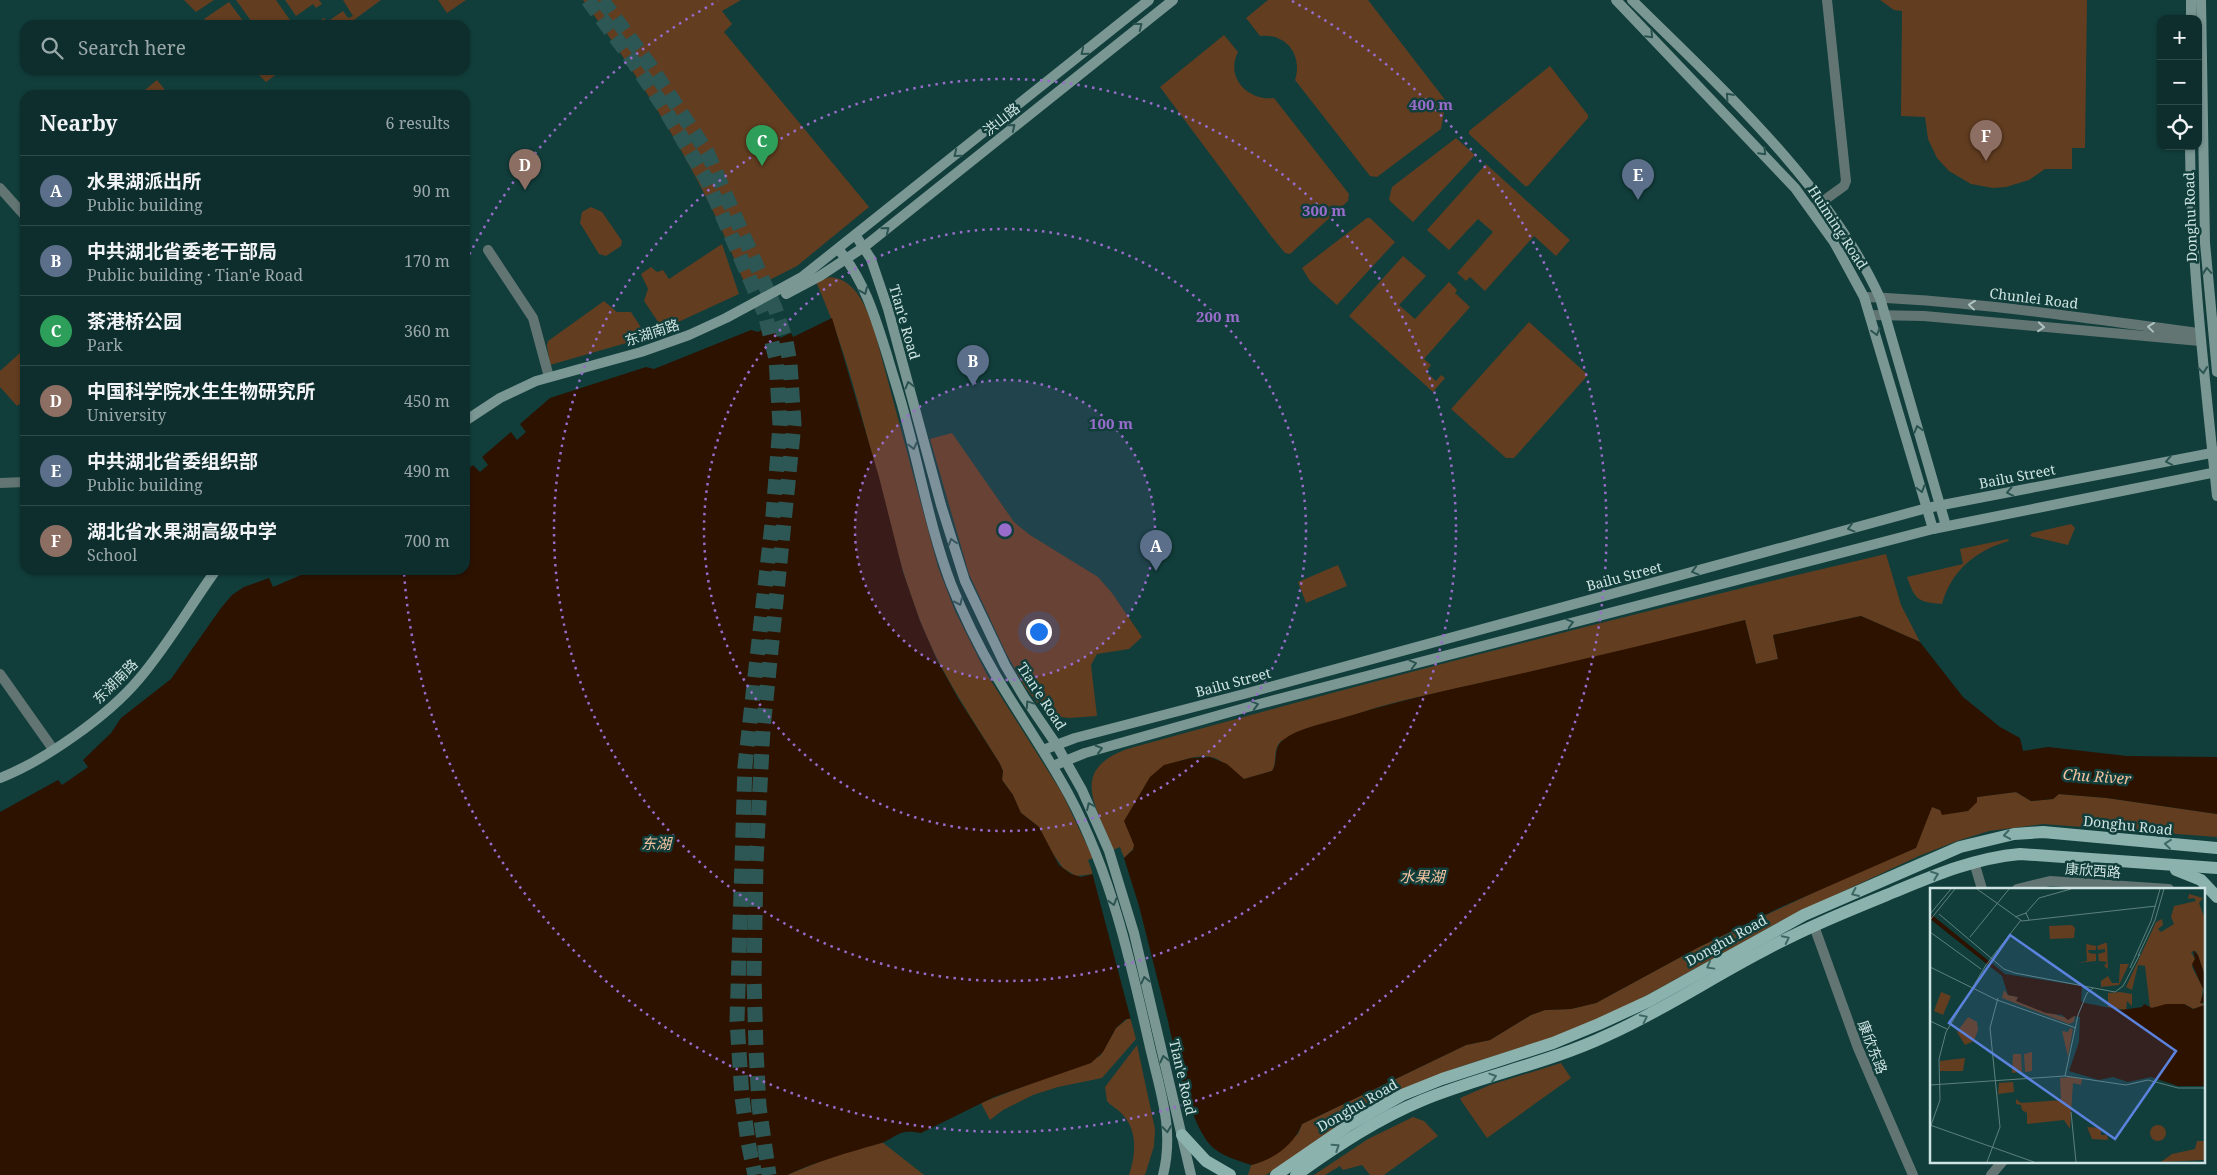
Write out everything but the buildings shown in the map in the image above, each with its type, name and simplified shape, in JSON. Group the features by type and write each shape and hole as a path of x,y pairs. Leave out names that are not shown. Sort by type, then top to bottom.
{"main road":[{"name":"洪山路","path":"839,250 1149,0"},
{"name":"洪山路","path":"689,334 736,317 792,291 847,259 1173,0"},
{"name":"Huiming Road","path":"1616,0 1780,171 1812,210 1843,256 1871,314 1933,529"},
{"name":"Huiming Road","path":"1632,0 1722,88 1789,162 1822,203 1866,267 1880,298 1946,526"},
{"path":"2191,0 2191,15"},
{"name":"Donghu Road","path":"2201,0 2205,243 2217,372"},
{"name":"Donghu Road","path":"2190,150 2192,219 2200,337 2214,452 2217,496"},
{"name":"Tian'e Road","path":"856,236 876,271 894,329 941,505 965,581 1005,665 1056,744 1092,808 1109,851 1128,908 1191,1175"},
{"name":"Tian'e Road","path":"839,250 847,259 862,286 880,333 906,419 929,511 951,584 993,671 1044,750 1098,856 1116,912 1146,1030 1168,1133 1168,1146 1163,1175"},
{"name":"东湖南路","path":"470,418 512,392 549,377 647,350 689,334 788,286 839,250"},
{"name":"Bailu Street","path":"1044,750 1056,744 1926,508 2214,452"},
{"name":"Bailu Street","path":"1053,766 1085,754 1248,707 1933,529 2216,473"},
{"name":"东湖南路","path":"0,778 53,749 109,709 133,686 170,638 213,575"},
{"name":"Donghu Road","path":"1276,1175 1350,1125 1402,1095 1442,1079 1553,1043 1599,1024 1649,1001 1804,915 1960,848 2006,835 2043,832 2217,848"},
{"name":"Donghu Road","path":"1296,1175 1381,1119 1424,1099 1587,1045 1649,1016 1763,950 1814,926 1926,879 1974,862 2020,854 2217,868"},
{"path":"2146,863 2194,876 2201,880 2217,897"},
{"path":"1182,1135 1206,1161 1230,1175"}],"street":[{"path":"1812,210 1844,186 1846,181 1827,0"},
{"path":"0,188 20,210"},
{"path":"488,250 533,318 549,377"},
{"name":"Chunlei Road","path":"1864,297 2062,315 2200,337"},
{"name":"Chunlei Road","path":"1871,314 1924,316 2200,337"},
{"path":"0,483 20,482"},
{"path":"0,674 53,749"},
{"path":"1974,862 1982,888"},
{"name":"康欣西路","path":"2021,888 2050,881 2155,888"},
{"name":"康欣东路","path":"1814,926 1858,1048 1913,1175"},
{"path":"1991,1175 2002,1162"}],"shaded area":[{"path":"184,0 214,0 196,12"},
{"path":"236,0 276,0 290,20 250,20"},
{"path":"285,0 319,0 322,4 316,8 313,4 296,16"},
{"path":"343,0 381,0 354,20 330,20 343,11 348,18 353,16"},
{"path":"438,0 466,0 447,13"},
{"path":"583,0 741,0 722,11 732,24 724,32 869,207 797,266 748,291 725,236 681,150 618,49"},
{"path":"1268,0 1368,0 1446,101 1441,129 1377,177 1370,176 1295,80 1297,62 1290,48 1278,38 1260,36 1246,18"},
{"path":"1880,0 2087,0 2085,148 2072,148 2072,169 2045,169 2029,180 2006,187 1993,188 1971,184 1949,171 1937,158 1928,139 1925,117 1901,116 1902,11 1894,10"},
{"path":"229,2 242,20 205,20"},
{"path":"1224,35 1238,52 1234,71 1241,86 1256,96 1274,98 1349,194 1348,201 1290,254 1285,253 1271,236 1160,87"},
{"path":"1550,66 1588,115 1588,118 1528,186 1525,186 1469,134 1469,131"},
{"path":"259,75 275,75 266,82"},
{"path":"157,80 165,90 145,90"},
{"path":"1456,138 1475,155 1413,222 1389,199 1392,187"},
{"path":"1486,164 1570,240 1556,256 1534,236 1485,291 1470,277 1466,281 1457,273 1493,232 1478,219 1449,250 1427,230"},
{"path":"591,207 602,212 622,241 621,246 606,256 599,254 580,223 582,212"},
{"path":"1367,218 1370,218 1395,242 1337,305 1310,281 1302,268"},
{"path":"722,244 739,294 663,329 644,301 648,289 641,274 651,267 657,272 663,270 669,279"},
{"path":"1403,256 1426,276 1399,305 1415,319 1449,282 1457,290 1455,293 1470,307 1424,359 1431,365 1426,372 1436,381 1441,375 1445,378 1433,392 1349,316"},
{"path":"830,277 839,279 854,290 869,315 938,567 955,611 986,673 1062,793 1093,858 1088,860 1093,874 1076,876 1063,868 1051,851 1039,827 1020,812 1013,795 1002,780 1003,771 1000,764 956,693 927,638 892,535 847,365 833,323 816,282"},
{"path":"604,301 617,312 631,312 647,337 550,365 548,341"},
{"path":"1529,322 1588,375 1514,458 1506,458 1451,409"},
{"path":"20,353 20,404 17,406 0,387 0,371"},
{"path":"952,433 1014,522 1030,535 1098,577 1112,593 1142,637 1129,649 1097,654 1091,665 1097,716 1069,718 1052,716 1042,709 1025,687 1006,653 969,574 930,439"},
{"path":"2071,524 2075,528 2068,545 2030,536 2032,533"},
{"path":"2008,539 2009,541 1986,550 1966,564 1958,572 1946,592 1942,604 1922,601 1912,591 1907,577 1963,564 1960,549"},
{"path":"1886,554 1901,605 1920,642 1861,616 1773,635 1778,659 1756,664 1745,620 1620,652 1378,707 1281,741 1278,744 1272,771 1244,779 1213,757 1201,756 1169,764 1134,848 1124,858 1120,847 1113,850 1095,805 1092,779 1098,768 1109,758 1127,749 1506,647"},
{"path":"1338,565 1347,586 1306,603 1298,582"},
{"path":"2016,792 2031,801 2053,799 2058,794 2107,798 2217,814 2217,837 2043,824 1989,831 1957,841 1919,856 1788,917 1622,1009 1552,1038 1459,1067 1425,1080 1321,1139 1266,1175 1248,1175 1251,1165 1258,1163 1298,1134 1302,1124 1466,1045 1490,1040 1531,1015 1545,1010 1571,1009 1596,1003 1699,947 1834,883 1932,807 1940,810 1976,797"},
{"path":"1130,1017 1136,1039 1102,1078 1058,1087 1033,1095 1003,1110 990,1120 981,1103 1100,1056 1116,1028"},
{"path":"1137,1045 1155,1129 1154,1146 1145,1175 1129,1175 1134,1151 1131,1127 1120,1112 1107,1101 1105,1087"},
{"path":"1561,1063 1571,1078 1487,1138 1460,1098 1490,1085"},
{"path":"1413,1117 1424,1121 1438,1136 1384,1175 1370,1175 1362,1165 1343,1170 1340,1166 1325,1175 1314,1175 1368,1139"},
{"path":"882,1142 924,1175 787,1175 841,1153"}],"water":[{"name":"东湖","path":"832,318 879,477 903,572 920,621 937,660 958,698 1000,764 1003,771 1002,780 1013,795 1021,813 1039,827 1059,865 1071,874 1081,877 1093,874 1124,858 1133,850 1134,845 1124,821 1150,777 1164,765 1191,758 1210,757 1227,764 1244,779 1272,771 1278,747 1283,740 1296,732 1310,727 1424,696 1745,620 1756,664 1778,659 1773,635 1861,616 1920,642 1963,697 2000,727 2020,738 2023,751 2048,747 2127,756 2217,757 2217,814 2107,798 2059,794 2053,799 2031,801 2016,792 1977,797 1977,802 1968,811 1942,815 1940,810 1932,807 1916,848 1781,907 1699,947 1596,1003 1571,1009 1545,1010 1531,1015 1490,1040 1466,1045 1302,1124 1294,1139 1282,1150 1259,1163 1251,1165 1233,1159 1216,1150 1199,1127 1180,1072 1168,1023 1163,1016 1126,1019 1116,1028 1103,1052 1091,1063 994,1097 921,1133 907,1132 898,1134 885,1142 821,1161 787,1175 0,1175 0,812 58,780 62,785 88,767 83,760 111,733 121,718 171,679 221,608 232,595 244,587 269,578 273,587 301,575 470,575 470,468 473,465 480,472 488,465 482,457 511,432 517,440 526,432 520,424 550,398 646,367 654,369 751,330 758,332 773,324 780,338 791,333 793,337"}],"pier":[{"path":"1123,855 1139,906 1169,1025 1162,1018 1131,1020 1092,872"}],"tunnel":[{"path":"588,0 631,58 661,103 707,180 765,314 776,359 780,425 773,515 745,766 737,1021 742,1097 755,1175"},
{"path":"602,0 651,67 707,152 775,308 786,341 790,363 794,424 763,729 756,862 754,977 756,1050 759,1106 769,1175"}],"place":[{"name":"湖北省水果湖高级中学","path":"1986,161"},
{"name":"茶港桥公园","path":"762,166"},
{"name":"中国科学院水生生物研究所","path":"525,190"},
{"name":"中共湖北省委组织部","path":"1638,200"},
{"name":"中共湖北省委老干部局","path":"973,386"},
{"name":"水果湖派出所","path":"1156,571"}],"water label":[{"name":"Chu River","path":"2097,776"},
{"name":"水果湖","path":"1422,876"}]}
